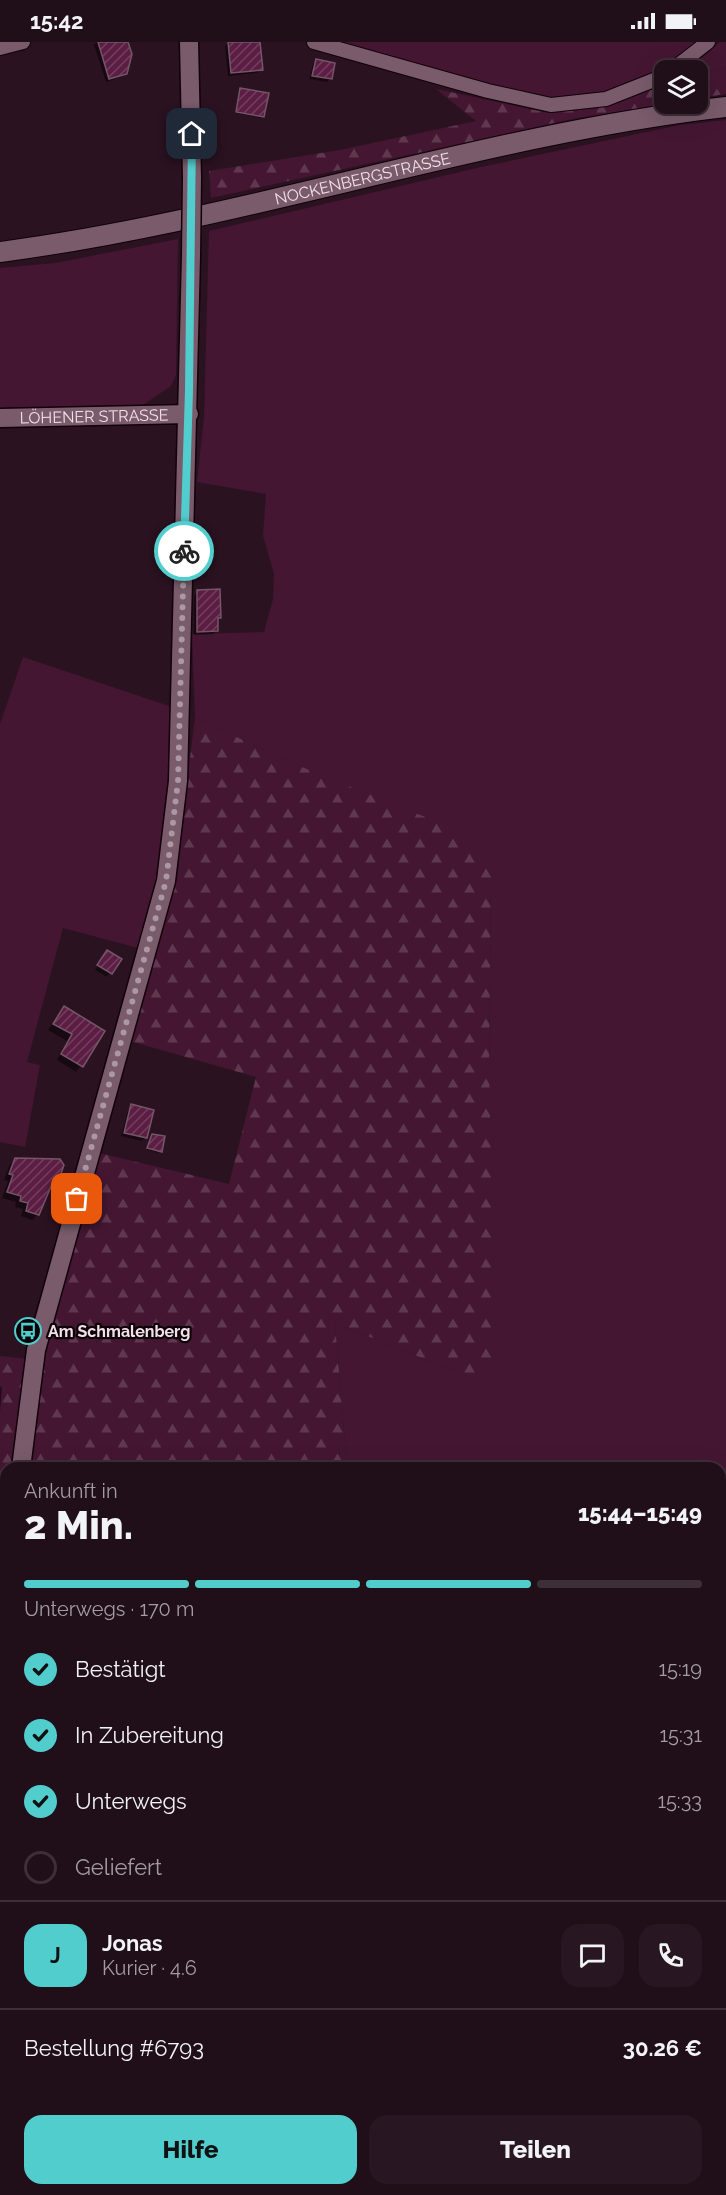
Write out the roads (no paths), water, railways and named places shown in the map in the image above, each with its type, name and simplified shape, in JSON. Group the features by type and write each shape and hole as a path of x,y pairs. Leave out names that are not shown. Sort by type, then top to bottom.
{"main road":[{"name":"NOCKENBERGSTRASSE","path":"0,252 51,246 188,218 643,116 726,107"}],"street":[{"path":"0,48 23,42"},
{"name":"LÖHENER STRASSE","path":"22,1462 36,1350 166,881 178,781 189,414 192,178 189,42"},
{"path":"314,42 488,91 551,105 606,99 654,80"},
{"path":"685,60 708,42"},
{"name":"LÖHENER STRASSE","path":"0,418 189,414"}],"place":[{"name":"Am Schmalenberg","path":"28,1331"}]}
